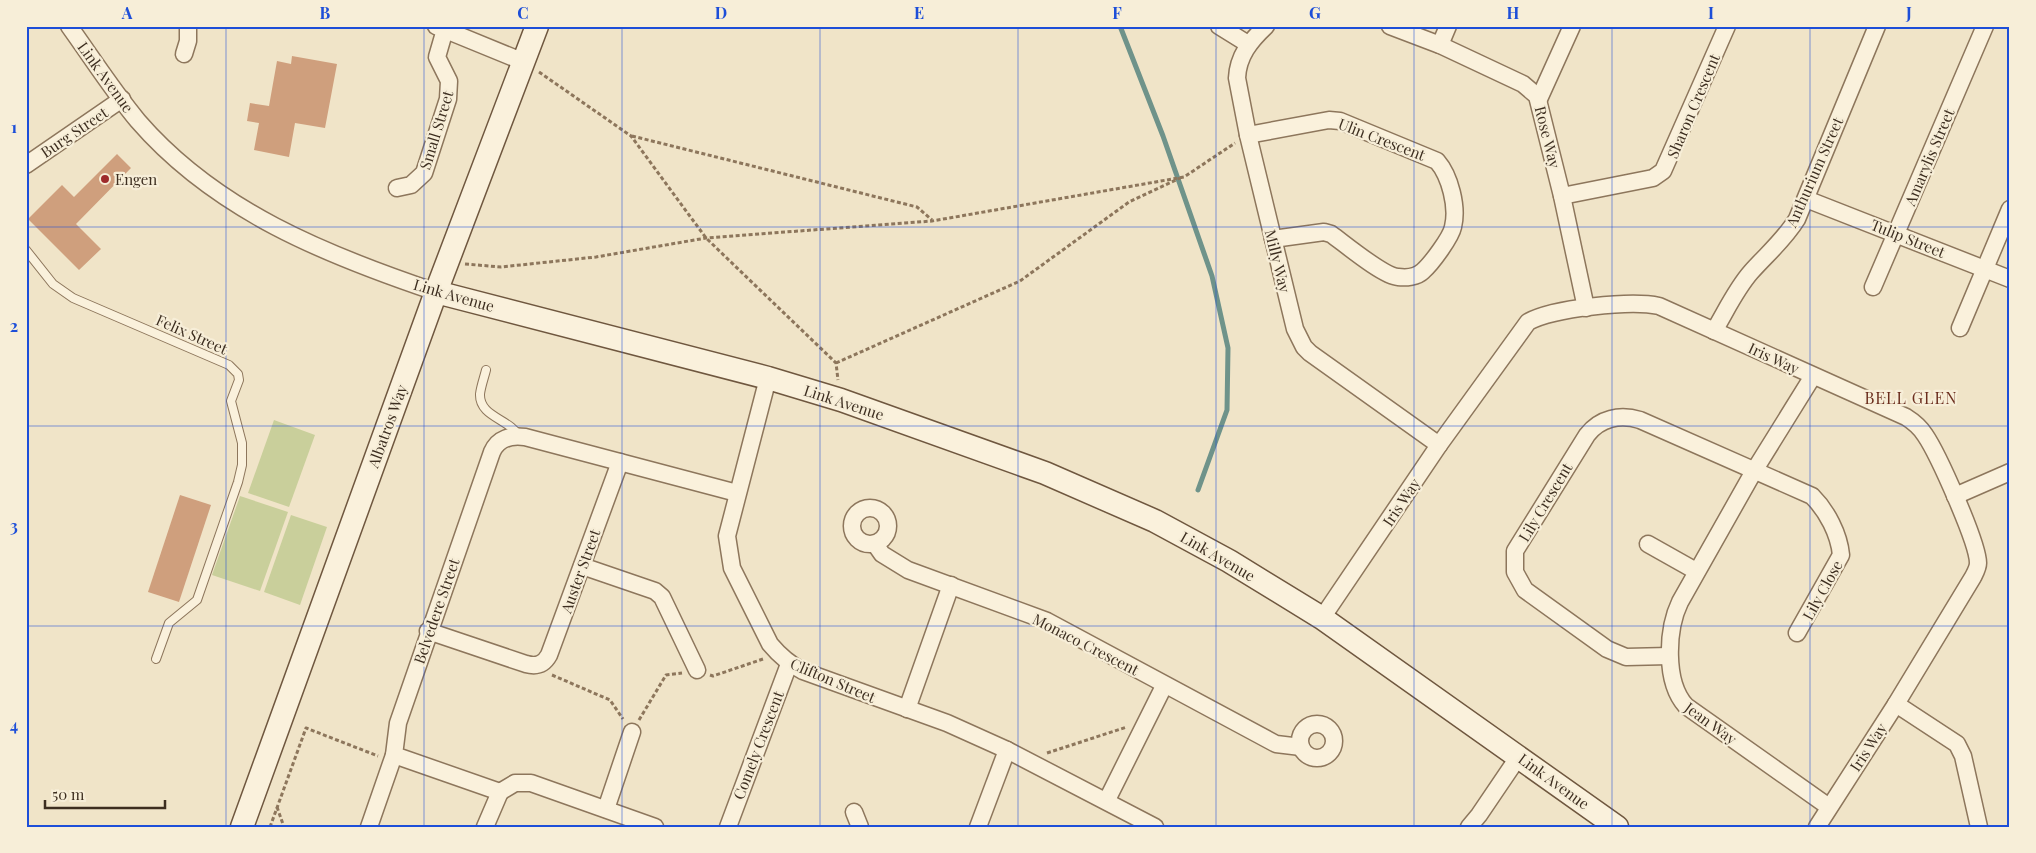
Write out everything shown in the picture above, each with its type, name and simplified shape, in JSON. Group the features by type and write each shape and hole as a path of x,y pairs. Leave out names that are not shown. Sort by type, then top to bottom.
{"street":[{"name":"Link Avenue","path":"69,26 150,134 186,168 251,214 289,235 367,269 436,292 768,378 841,400 1045,473 1155,521 1229,561 1322,618 1617,827"},
{"path":"184,54 188,41 188,26"},
{"name":"Albatros Way","path":"242,827 436,292 537,26"},
{"path":"1219,26 1248,44 1266,26"},
{"name":"Rose Way","path":"1390,26 1440,45 1523,84 1539,99 1586,308"},
{"path":"1440,45 1448,26"},
{"path":"1539,99 1572,26"},
{"name":"Sharon Crescent","path":"1562,196 1653,178 1664,171 1727,26"},
{"name":"Anthurium Street","path":"1714,330 1743,282 1790,229 1806,199 1877,26"},
{"name":"Amarylis Street","path":"1873,287 1985,26"},
{"path":"442,27 524,62"},
{"name":"Small Street","path":"397,188 411,184 424,173 448,99 449,81 436,56 442,27"},
{"name":"Milly Way","path":"1248,44 1241,58 1237,78 1248,135 1295,329 1304,347 1439,445"},
{"name":"Burg Street","path":"26,165 122,99"},
{"name":"Ulin Crescent","path":"1248,135 1329,120 1340,121 1437,161 1443,168 1451,190 1454,207 1453,228 1424,271 1414,276 1400,278 1387,274 1331,234 1324,232 1273,239"},
{"name":"Tulip Street","path":"1806,199 1896,232 2010,279"},
{"path":"1960,328 2010,209"},
{"name":"Iris Way","path":"1322,618 1439,445 1528,322 1586,308 1648,304 1659,306 1906,417 1917,424 1930,444 1955,496 1977,556 1976,570 1896,704 1817,827"},
{"name":"Jean Way","path":"1813,376 1754,471 1674,614 1671,625 1669,656 1677,691 1686,706 1829,807"},
{"name":"Clifton Street","path":"768,378 727,536 728,558 761,628 783,659 947,723 1007,750 1107,800 1155,827"},
{"name":"Lily Crescent","path":"1669,656 1626,657 1607,650 1525,590 1515,572 1515,551 1587,434 1593,427 1608,420 1624,417 1640,420 1754,471"},
{"path":"519,436 737,493"},
{"name":"Belvedere Street","path":"369,827 393,758 398,723 428,631 492,452 500,441 519,436"},
{"name":"Auster Street","path":"529,665 541,664 550,655 620,462"},
{"name":"Lily Close","path":"1754,471 1812,496 1831,524 1840,546 1841,555 1838,564 1798,633"},
{"path":"1955,496 2010,472"},
{"name":"Monaco Crescent","path":"875,544 882,554 908,570 1047,621 1164,686 1276,744 1300,747"},
{"path":"1648,544 1696,572"},
{"path":"582,566 655,591 662,597 697,670"},
{"path":"907,709 951,585"},
{"path":"428,631 529,665"},
{"name":"Comely Crescent","path":"728,827 783,659"},
{"path":"1107,800 1164,686"},
{"path":"1896,704 1957,744 1963,756 1977,826"},
{"path":"606,809 632,732"},
{"path":"978,827 1007,750"},
{"path":"1469,827 1519,756"},
{"path":"393,758 500,792"},
{"path":"485,827 500,792 515,783 531,783 655,827"}],"lane":[{"name":"Felix Street","path":"26,250 53,284 73,298 229,365 238,374 239,380 231,401 242,443 242,465 238,482 197,600 169,623 156,659"},
{"path":"486,370 480,395 484,407 487,412 514,428 519,436"}],"path":[{"path":"524,62 631,136 706,238 836,363 841,400"},
{"path":"836,363 1020,281 1129,202 1184,176 1248,135"},
{"path":"631,136 917,206 932,220"},
{"path":"447,263 501,267 596,257 706,238 932,220 1184,176"},
{"path":"529,665 610,700 632,732 666,675 697,670 713,676 783,659"},
{"path":"1028,760 1147,720"},
{"path":"270,827 306,728 393,758"},
{"path":"277,806 284,827"}],"green space":[{"path":"274,420 315,435 289,507 248,493"},
{"path":"240,496 288,512 260,591 212,575"},
{"path":"291,515 327,527 300,605 264,592"}],"building":[{"path":"292,56 337,64 325,128 295,123 289,157 254,150 259,123 247,121 250,103 269,106 277,61 291,64"},
{"path":"117,154 131,168 76,224 101,249 79,270 28,219 62,185 74,197"},
{"path":"180,495 211,505 179,602 148,592"}],"waterway":[{"path":"1120,26 1163,136 1212,276 1228,348 1227,410 1198,490"}],"place":[{"name":"Engen","path":"105,179"}],"district":[{"name":"BELL GLEN","path":"1911,397"}]}
